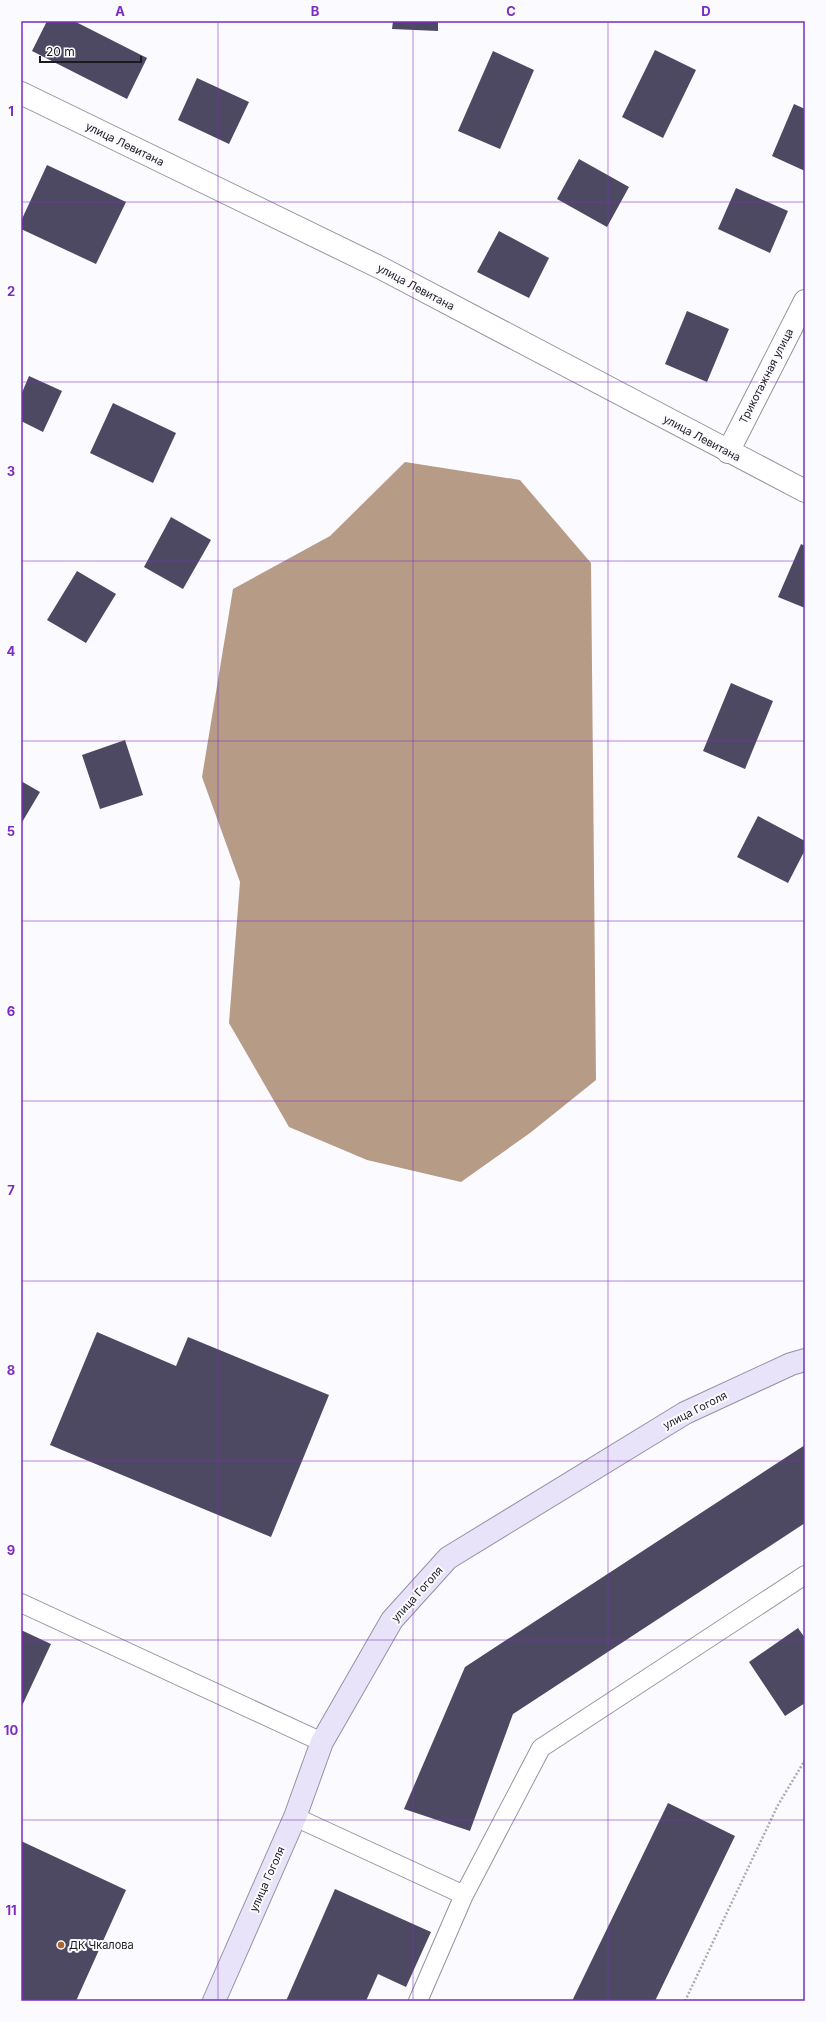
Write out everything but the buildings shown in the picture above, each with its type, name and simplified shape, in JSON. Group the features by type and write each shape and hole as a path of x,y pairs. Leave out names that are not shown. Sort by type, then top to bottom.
{"street":[{"name":"улица Левитана","path":"21,93 381,268 805,492"},
{"name":"Трикотажная улица","path":"728,452 805,301"},
{"name":"улица Гоголя","path":"214,2001 295,1817 322,1742 392,1620 448,1558 685,1413 791,1364 805,1360"}],"lane":[{"path":"418,2001 464,1895 541,1748 805,1575"},
{"path":"21,1603 322,1742"},
{"path":"295,1817 464,1895"}],"path":[{"path":"685,2001 778,1805 805,1760"}],"shaded area":[{"path":"405,462 520,480 591,563 596,1080 530,1133 461,1182 367,1160 289,1127 229,1023 240,882 202,777 233,589 330,536"}],"place":[{"name":"ДК Чкалова","path":"61,1945"}]}
